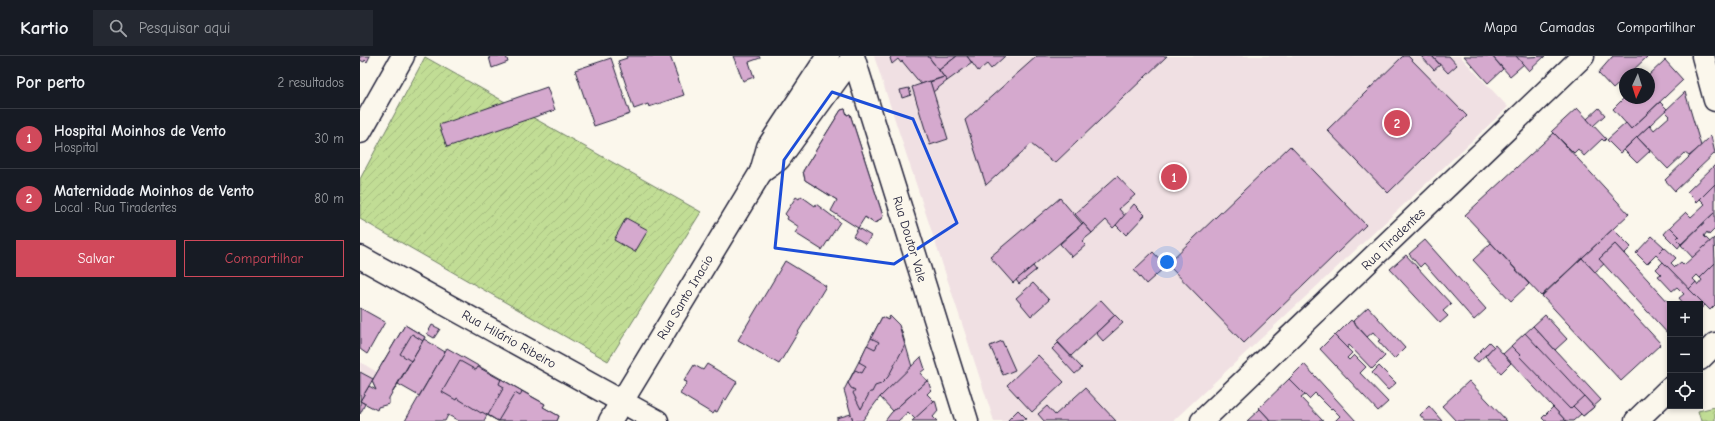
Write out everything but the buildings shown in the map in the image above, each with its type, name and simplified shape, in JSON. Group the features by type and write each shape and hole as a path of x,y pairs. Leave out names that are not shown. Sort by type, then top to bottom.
{"street":[{"path":"360,132 403,56"},
{"name":"Rua Santo Inacio","path":"610,421 761,172 768,147 828,56"},
{"name":"Rua Santo Inacio","path":"761,172 779,159 853,56"},
{"name":"Rua Doutor Vale","path":"853,56 967,421"},
{"name":"Rua Tiradentes","path":"1202,421 1583,56"},
{"path":"1703,56 1715,100"},
{"name":"Rua Hilário Ribeiro","path":"360,257 657,421"},
{"path":"1703,356 1715,344"},
{"path":"1636,421 1667,391"}],"highlighted area":[{"path":"832,92 913,119 957,223 894,264 775,248 784,160"}],"shaded area":[{"path":"874,56 1460,56 1508,107 1173,421 994,421"},
{"path":"360,362 377,372 360,401"}],"green space":[{"path":"425,57 701,212 608,361 360,219 360,179"},
{"path":"1715,407 1715,421 1701,421 1698,411"}],"place":[{"name":"Maternidade Moinhos de Vento","path":"1397,123"},
{"name":"Hospital Moinhos de Vento","path":"1174,177"}]}
